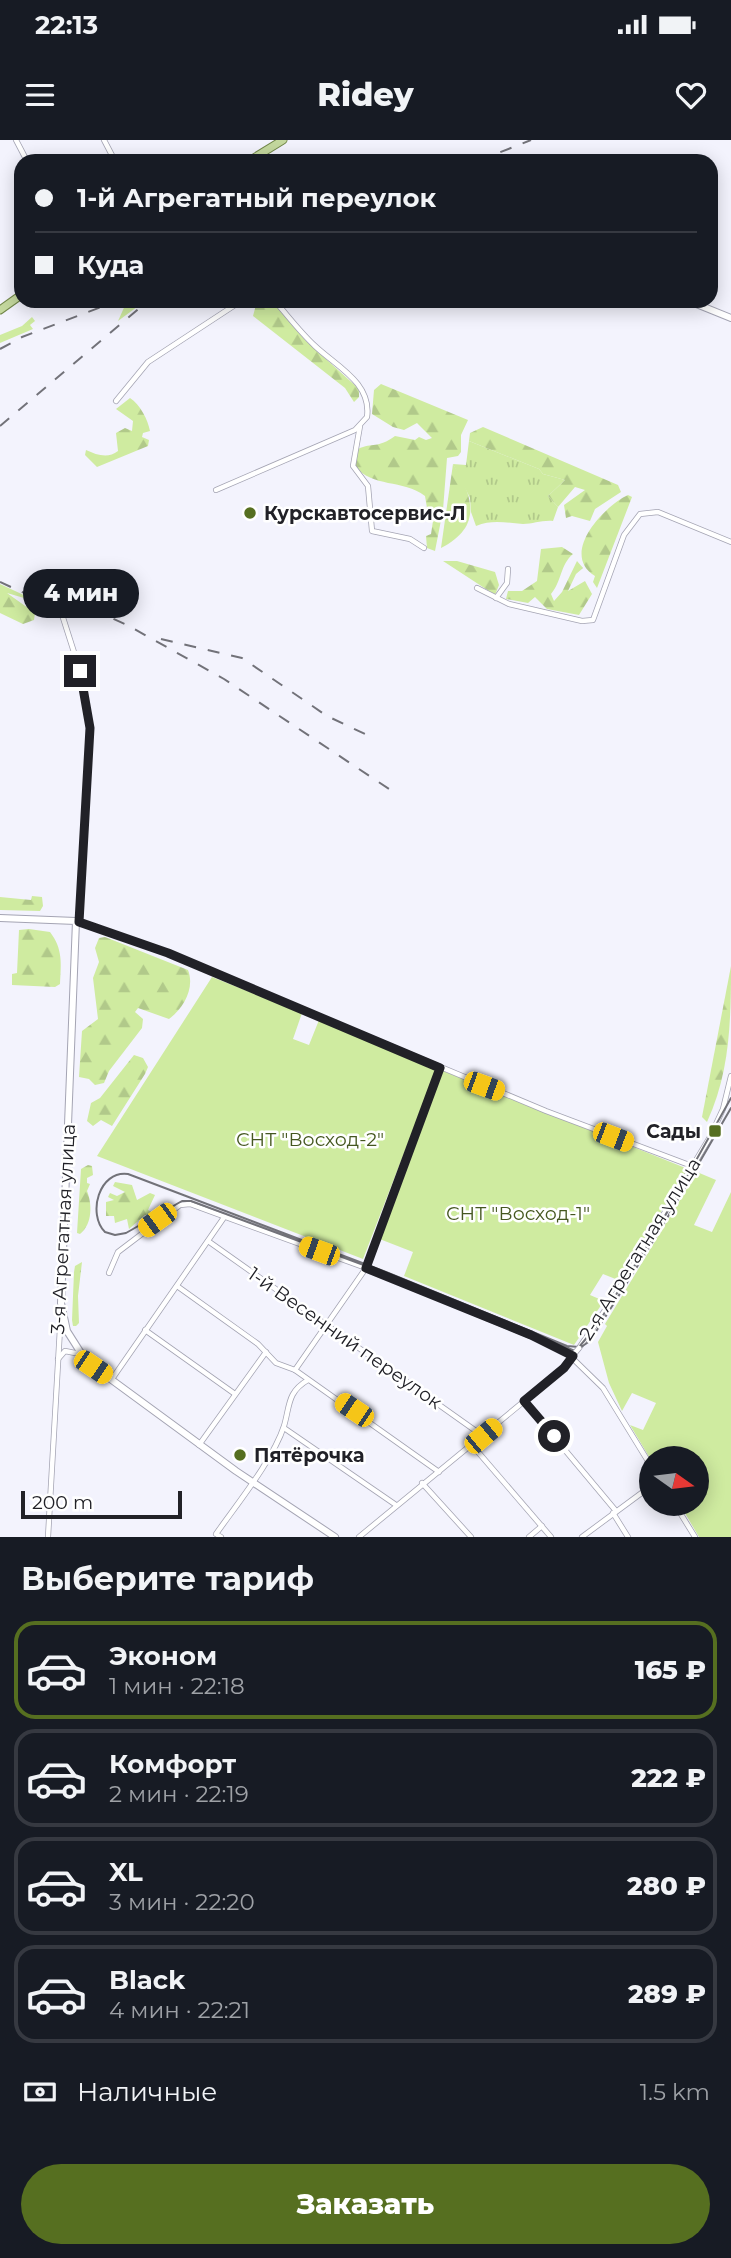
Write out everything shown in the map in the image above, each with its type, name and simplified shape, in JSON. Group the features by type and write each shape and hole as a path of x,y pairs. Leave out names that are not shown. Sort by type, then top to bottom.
{"main road":[{"path":"260,154 283,140"}],"street":[{"path":"116,401 148,362 230,308"},
{"path":"281,308 316,347 353,378 364,393 368,409 360,426 353,466 368,486 372,531 410,539 425,548"},
{"path":"706,308 731,318"},
{"path":"216,490 360,426"},
{"path":"477,588 495,599 562,617 593,620 628,526 646,512 668,516 731,542"},
{"path":"495,599 507,583 508,569"},
{"path":"59,597 58,602 80,671 90,728 78,922"},
{"path":"0,918 78,922 168,953 440,1068 692,1166"},
{"name":"3-я Агрегатная улица","path":"48,1537 78,922"},
{"path":"295,1370 366,1268 440,1068"},
{"name":"2-я Агрегатная улица","path":"359,1537 564,1368 612,1300 692,1166 723,1109 731,1076"},
{"path":"109,1273 118,1252 180,1205 190,1203 366,1268 531,1335 573,1355 603,1388 639,1446"},
{"path":"112,1379 225,1216"},
{"name":"1-й Весенний переулок","path":"208,1241 483,1436"},
{"path":"177,1286 266,1352 276,1363 295,1370 439,1472"},
{"path":"61,1303 66,1331 80,1354 199,1445 335,1537"},
{"path":"145,1330 235,1394"},
{"path":"56,1363 65,1351 80,1354"},
{"path":"199,1445 266,1352"},
{"path":"218,1535 253,1482 283,1428 287,1402 295,1390 308,1380"},
{"path":"524,1401 615,1512 628,1537"},
{"path":"283,1428 396,1505"},
{"path":"472,1445 551,1537"},
{"path":"422,1483 471,1537"},
{"path":"582,1537 639,1495"},
{"path":"682,1516 695,1537"},
{"path":"529,1537 542,1526"}],"green space":[{"path":"124,308 136,308 118,321"},
{"path":"255,308 278,308 305,340 359,389 359,397 354,402 345,388 253,316"},
{"path":"32,317 35,321 30,325 33,329 0,343 0,335 22,326"},
{"path":"381,384 468,420 461,435 461,452 458,456 447,458 443,510 435,551 427,548 426,536 431,534 433,521 428,514 425,496 407,487 370,478 355,466 358,449 363,447 384,443 395,436 415,440 419,437 426,440 432,438 417,423 404,430 393,427 372,414 374,390"},
{"path":"130,398 140,408 147,422 150,431 143,433 142,437 149,440 148,446 97,467 85,455 86,450 106,456 118,451 116,433 125,428 132,431 133,421 116,409"},
{"path":"483,427 618,485 621,492 595,509 590,521 572,516 566,518 564,505 585,490 575,487 558,507 548,496 565,480 543,474 539,469 469,441 470,433"},
{"path":"469,441 539,469 543,474 565,480 548,496 558,507 553,521 523,524 494,522 476,526 470,498 453,464 466,465"},
{"path":"453,464 470,501 470,512 463,532 441,548"},
{"path":"628,495 632,497 597,588 593,582 595,576 585,567 583,544 589,531 608,509"},
{"path":"562,547 573,554 551,594 554,601 562,592 577,561 583,568 576,574 568,591 585,581 592,594 579,615 547,609 535,597 528,603 506,599 508,591 522,591 537,581 541,549"},
{"path":"443,561 457,561 495,572 499,585 495,595"},
{"path":"0,584 41,603 7,593 35,613 34,620 23,624 0,613"},
{"path":"32,896 42,897 43,906 40,911 0,910 0,897 31,900"},
{"path":"19,930 50,932 57,944 60,984 55,987 12,985 12,974 17,973"},
{"path":"105,937 188,970 190,984 187,997 169,1019 138,1008 135,1012 143,1019 142,1028 109,1071 104,1083 95,1085 89,1079 79,1077 82,1031 98,1019 93,978 99,962 95,948 99,938"},
{"path":"731,966 728,1046 715,1103 707,1122 702,1117"},
{"name":"СНТ \"Восход-2\"","path":"212,977 302,1013 293,1039 309,1045 319,1020 437,1068 363,1259 97,1156"},
{"path":"134,1055 143,1058 148,1067 145,1074 112,1126 101,1120 93,1126 87,1121 91,1103 100,1098"},
{"name":"СНТ \"Восход-1\"","path":"441,1070 688,1169 618,1280 603,1274 590,1295 604,1301 574,1345 404,1276 413,1252 377,1238"},
{"path":"92,1166 93,1175 87,1178 87,1183 90,1184 87,1191 90,1213 87,1225 80,1234 77,1233 81,1169"},
{"path":"697,1172 716,1180 694,1225 712,1232 731,1192 731,1537 699,1537 687,1516 709,1516 709,1446 643,1446 630,1425 643,1430 656,1403 632,1393 622,1411 609,1383 598,1342 607,1326 605,1324"},
{"path":"115,1182 132,1185 137,1200 150,1193 155,1195 148,1210 155,1214 145,1215 129,1229 127,1219 115,1223 114,1216 106,1216 106,1202 114,1200 108,1197 110,1193 117,1196 125,1192 113,1186"},
{"path":"82,1262 78,1296 79,1323 73,1326 74,1272 75,1266"}],"tram line":[{"path":"731,1098 657,1230 595,1328 579,1347 567,1346 386,1272 128,1174 118,1175 103,1186 97,1215 105,1232 115,1235 126,1233 182,1201 191,1201 385,1273 575,1351 590,1341 659,1232 731,1108"}],"railway":[{"path":"496,154 531,140"},
{"path":"0,349 22,337 99,308"},
{"path":"0,426 140,308"},
{"path":"0,582 33,597 96,611 127,625 224,679 389,789"},
{"path":"161,639 242,658 327,716 365,734"}],"place":[{"name":"Курскавтосервис-Л","path":"250,513"},
{"name":"Сады","path":"715,1131"},
{"name":"Пятёрочка","path":"240,1455"}],"route":[{"path":"80,671 90,728 79,922 168,953 212,974 278,998 440,1068 366,1268 531,1335 573,1356 564,1368 524,1401 554,1436"}]}
